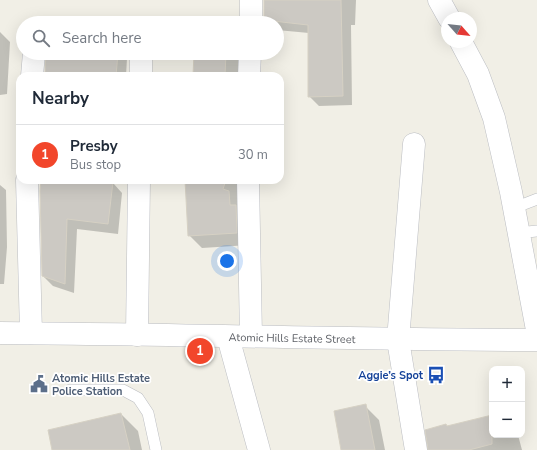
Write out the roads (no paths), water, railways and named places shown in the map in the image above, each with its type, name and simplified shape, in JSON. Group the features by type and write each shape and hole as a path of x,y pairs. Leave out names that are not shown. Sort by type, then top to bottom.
{"street":[{"path":"251,0 251,16"},
{"path":"464,48 478,74 494,118 514,208 528,232 537,330"},
{"path":"32,72 33,60"},
{"path":"141,60 141,72"},
{"path":"250,60 250,72"},
{"path":"414,144 398,340 416,450"},
{"path":"27,184 31,333"},
{"path":"137,335 140,184"},
{"path":"248,184 251,336"},
{"name":"Atomic Hills Estate Street","path":"0,333 228,337 251,336 398,340 537,340"},
{"path":"228,337 259,450"}],"lane":[{"path":"514,208 537,199"},
{"path":"70,390 123,390 138,398 148,413 156,450"}],"place":[{"name":"Presby","path":"200,351"},
{"name":"Aggie’s Spot","path":"436,375"},
{"name":"Atomic Hills Estate Police Station","path":"39,384"}]}
